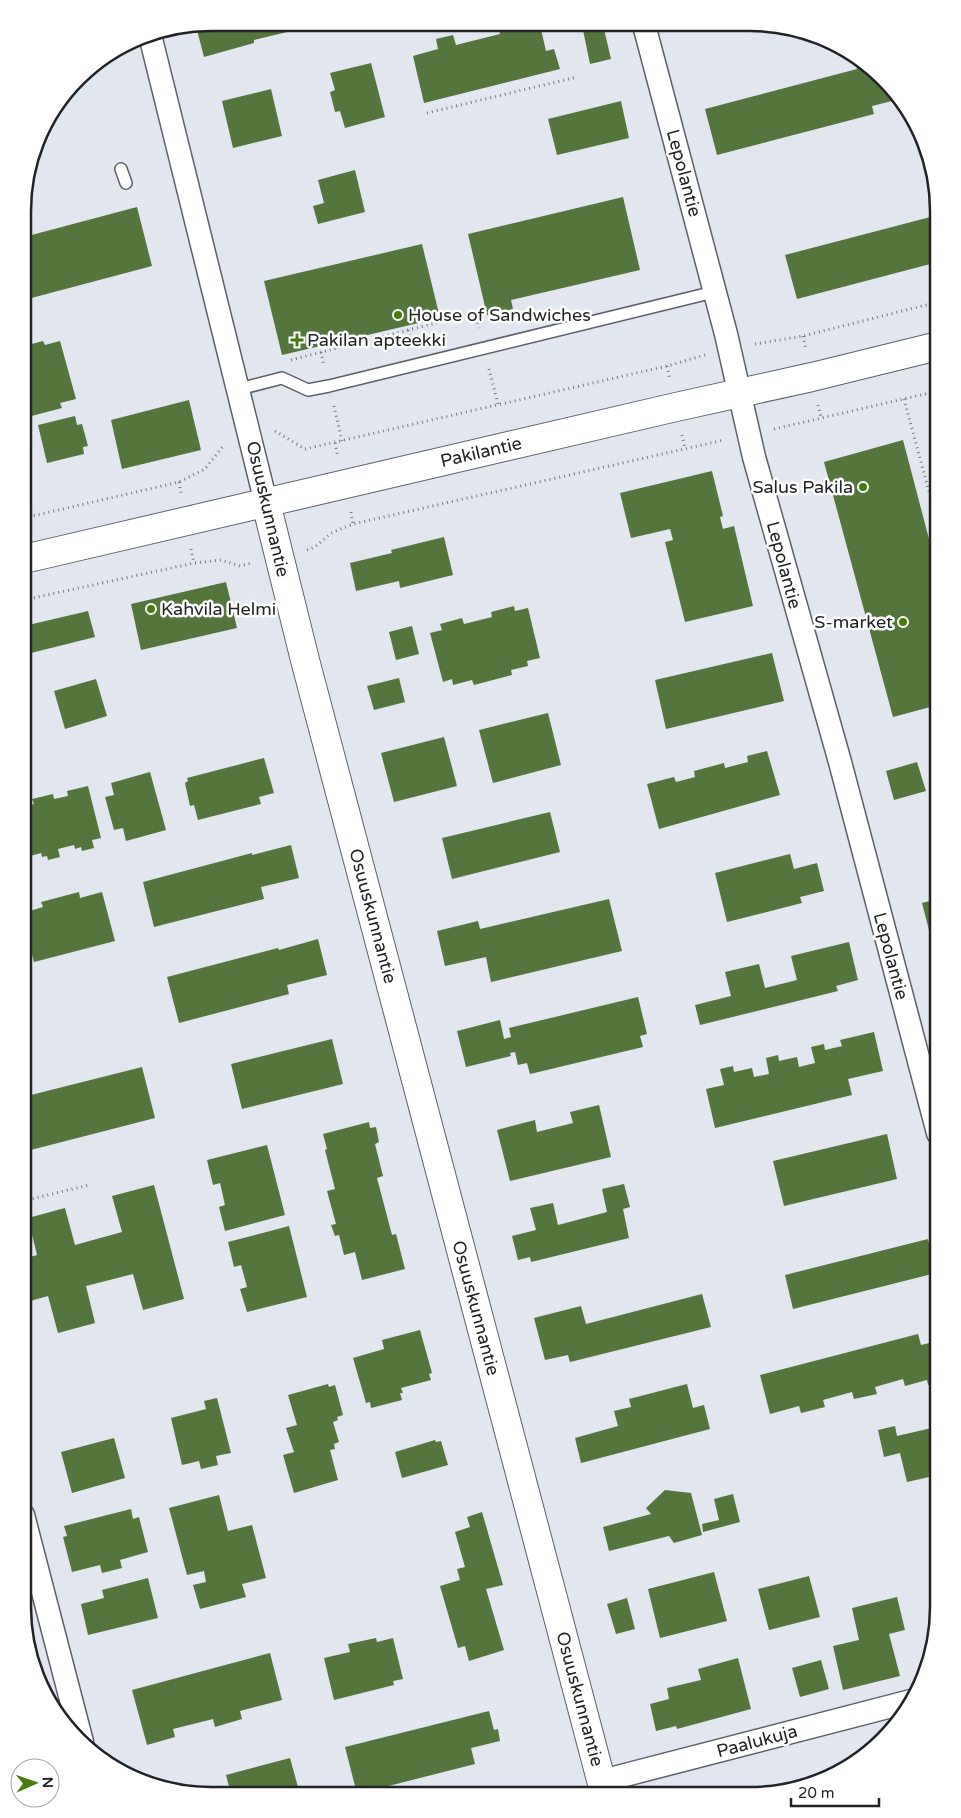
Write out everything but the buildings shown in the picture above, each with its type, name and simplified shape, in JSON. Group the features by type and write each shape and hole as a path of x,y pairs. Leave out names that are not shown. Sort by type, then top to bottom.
{"street":[{"name":"Lepolantie","path":"646,31 729,348 749,436 840,762 930,1103"},
{"name":"Osuuskunnantie","path":"152,41 251,436 279,557 604,1787"},
{"name":"Pakilantie","path":"31,557 363,479 812,378 930,348"},
{"path":"31,1546 78,1728"},
{"name":"Paalukuja","path":"608,1787 901,1704"}],"lane":[{"path":"121,169 126,183"},
{"path":"239,389 282,378 308,390 329,386 714,292"}],"path":[{"path":"426,113 577,77"},
{"path":"31,516 179,482 205,469 226,442 275,430 305,449 667,366 729,348 803,336 930,304"},
{"path":"285,361 475,313"},
{"path":"408,330 410,338"},
{"path":"384,336 386,344"},
{"path":"321,352 323,360"},
{"path":"31,598 194,562 221,560 240,566 314,547 332,533 354,524 685,448 749,436 821,417 930,393"},
{"path":"904,399 930,494"},
{"path":"31,1199 89,1185"}],"place":[{"name":"House of Sandwiches","path":"398,315"},
{"name":"Pakilan apteekki","path":"297,340"},
{"name":"Salus Pakila","path":"863,487"},
{"name":"Kahvila Helmi","path":"151,609"},
{"name":"S-market","path":"903,622"}]}
